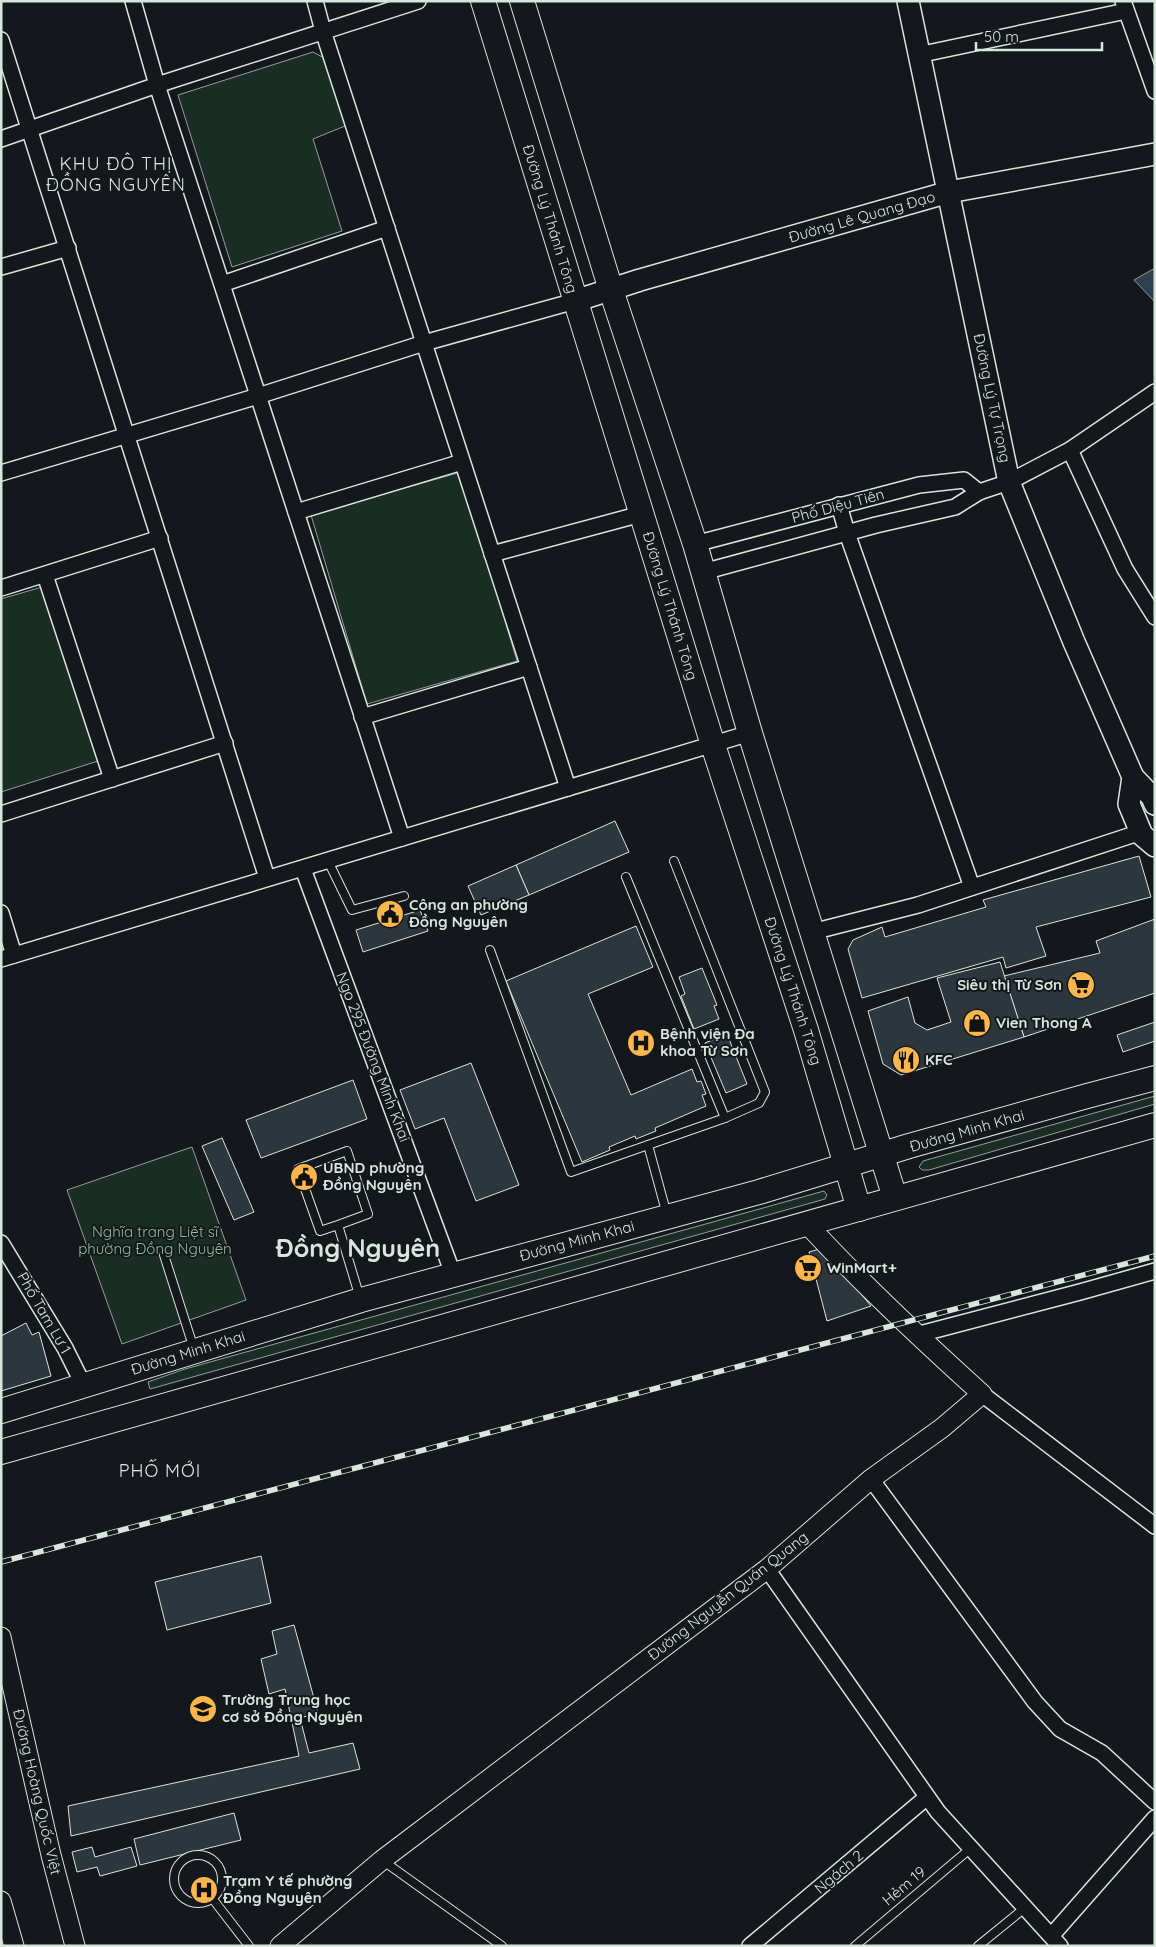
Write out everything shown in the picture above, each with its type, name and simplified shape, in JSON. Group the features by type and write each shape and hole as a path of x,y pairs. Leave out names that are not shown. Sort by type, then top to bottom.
{"main road":[{"name":"Đường Lý Thánh Tông","path":"483,1 641,514 847,1167 858,1209"},
{"path":"522,1 611,290 695,544 750,732 895,1198"},
{"name":"Đường Lý Tự Trọng","path":"908,1 1009,482 1074,642 1133,777 1152,797 1155,804"},
{"name":"Đường Lê Quang Đạo","path":"575,301 949,192 1155,154"},
{"path":"1133,777 1128,804 1148,839"},
{"path":"777,942 812,932"},
{"name":"Đường Minh Khai","path":"1,1411 83,1384 361,1300 668,1218 1086,1096 1155,1078"},
{"path":"1,1452 1155,1125"}],"street":[{"path":"133,1 157,85 402,838"},
{"path":"315,1 323,31 568,788"},
{"path":"1,139 157,85 418,1"},
{"path":"918,54 1124,6 1155,91"},
{"path":"1,40 268,878"},
{"path":"222,284 387,228"},
{"path":"1,267 68,248"},
{"path":"1,473 258,396 424,343 575,301"},
{"name":"Phố Diệu Tiên","path":"703,572 847,532 955,507 980,492 1009,482 1070,450 1155,392"},
{"path":"1070,450 1125,569 1155,618"},
{"path":"296,512 462,462"},
{"name":"Phố Diệu Tiên","path":"695,544 919,484 964,480 980,492"},
{"path":"839,505 972,887"},
{"path":"492,554 641,514"},
{"path":"1,588 160,538"},
{"path":"45,575 112,779"},
{"path":"362,717 529,667"},
{"path":"1,913 8,957 750,732"},
{"path":"1,814 224,743"},
{"path":"812,932 918,906 972,887 1148,839"},
{"name":"Ngo 295 Đường Minh Khai","path":"303,869 453,1274"},
{"path":"807,1224 840,1260 916,1335 982,1394 1155,1526"},
{"name":"Phố Tam Lư 1","path":"1,1243 65,1348 83,1384"},
{"path":"916,1335 1080,1292 1155,1270"},
{"name":"Đường Nguyễn Quán Quang","path":"280,1946 382,1860 767,1569 871,1479 942,1428 982,1394"},
{"path":"871,1479 1035,1702 1060,1729 1102,1754 1155,1802"},
{"path":"767,1569 927,1797 1056,1941 1155,1818"},
{"name":"Đường Hoàng Quốc Việt","path":"1,1637 51,1854 75,1946"},
{"name":"Ngách 2","path":"750,1946 927,1797"},
{"path":"1,1901 14,1946"}],"lane":[{"path":"328,861 352,910 404,896"},
{"path":"490,950 571,1172 725,1118 759,1103 765,1092 674,861"},
{"path":"626,877 725,1118"},
{"path":"648,1145 668,1218"},
{"path":"347,1151 368,1214 338,1226 320,1231 298,1169 347,1151"},
{"path":"338,1226 361,1300"},
{"path":"164,1255 195,1351"},
{"name":"Hẻm 19","path":"855,1946 971,1848"},
{"path":"201,1855 209,1857 220,1868 222,1884 212,1898 201,1903 185,1899 179,1894 175,1887 175,1871 185,1858 201,1855"},
{"path":"382,1860 502,1946"},
{"path":"212,1898 249,1946"},
{"path":"978,1946 1026,1907"}],"green space":[{"path":"313,52 328,60 350,124 313,139 342,231 232,267 178,95"},
{"path":"461,472 517,661 367,704 311,515"},
{"path":"42,587 98,761 1,792 1,599"},
{"path":"1155,1096 1155,1104 929,1170 922,1170 919,1167 923,1161"},
{"name":"Nghĩa trang Liệt sĩ phường Đồng Nguyên","path":"192,1147 246,1300 122,1344 67,1190"},
{"path":"824,1191 827,1195 825,1199 150,1389 148,1382 185,1369"}],"water":[{"path":"1155,268 1155,302 1134,280"}],"building":[{"path":"615,821 629,852 529,895 516,865"},
{"path":"1139,856 1151,897 1036,927 1046,956 1006,968 1003,957 862,998 848,949 853,940 882,927 885,937 986,907 983,900"},
{"path":"516,865 529,895 481,915 468,886"},
{"path":"420,910 428,931 363,952 356,930"},
{"name":"Siêu thị Từ Sơn","path":"1155,919 1155,993 1024,1037 1004,976 1100,953 1096,941"},
{"path":"636,926 653,967 588,994 631,1095 692,1069 697,1082 701,1081 706,1094 702,1095 706,1106 655,1128 656,1131 636,1139 635,1136 609,1147 610,1150 582,1162 506,981"},
{"path":"1000,962 1024,1037 901,1075 883,1064 868,1011 908,997 915,1023 927,1030 951,1022 937,978"},
{"path":"702,968 717,1005 714,1006 719,1019 694,1029 681,996 685,994 679,977"},
{"path":"1155,1022 1155,1041 1123,1052 1117,1035"},
{"path":"727,1034 747,1084 726,1093 705,1043"},
{"path":"471,1063 519,1185 476,1201 444,1118 415,1129 400,1090"},
{"path":"353,1080 367,1119 261,1158 246,1120"},
{"path":"222,1138 254,1212 234,1220 202,1146"},
{"path":"823,1248 871,1306 827,1321 809,1252"},
{"path":"26,1323 32,1335 39,1332 51,1376 1,1391 1,1336"},
{"path":"261,1556 271,1603 167,1630 155,1582"},
{"path":"294,1625 318,1713 300,1718 309,1753 353,1743 360,1769 71,1836 68,1806 299,1756 285,1689 269,1694 261,1659 277,1654 272,1631"},
{"path":"234,1813 241,1840 140,1865 134,1839"},
{"path":"92,1847 95,1857 131,1847 137,1866 100,1876 97,1867 77,1872 72,1852"}],"railway":[{"path":"1,1562 1155,1256"}],"place":[{"name":"Công an phường Đồng Nguyên","path":"390,914"},
{"name":"Siêu thị Từ Sơn","path":"1081,985"},
{"name":"Vien Thong A","path":"977,1023"},
{"name":"Bệnh viện Đa khoa Từ Sơn","path":"641,1043"},
{"name":"KFC","path":"906,1060"},
{"name":"UBND phường Đồng Nguyên","path":"304,1177"},
{"name":"WinMart+","path":"808,1268"},
{"name":"Trường Trung học cơ sở Đồng Nguyên","path":"203,1709"},
{"name":"Trạm Y tế phường Đồng Nguyên","path":"204,1890"}],"district":[{"name":"KHU ĐÔ THỊ ĐỒNG NGUYÊN","path":"116,174"},
{"name":"Đồng Nguyên","path":"358,1248"},
{"name":"PHỐ MỚI","path":"160,1471"}]}
